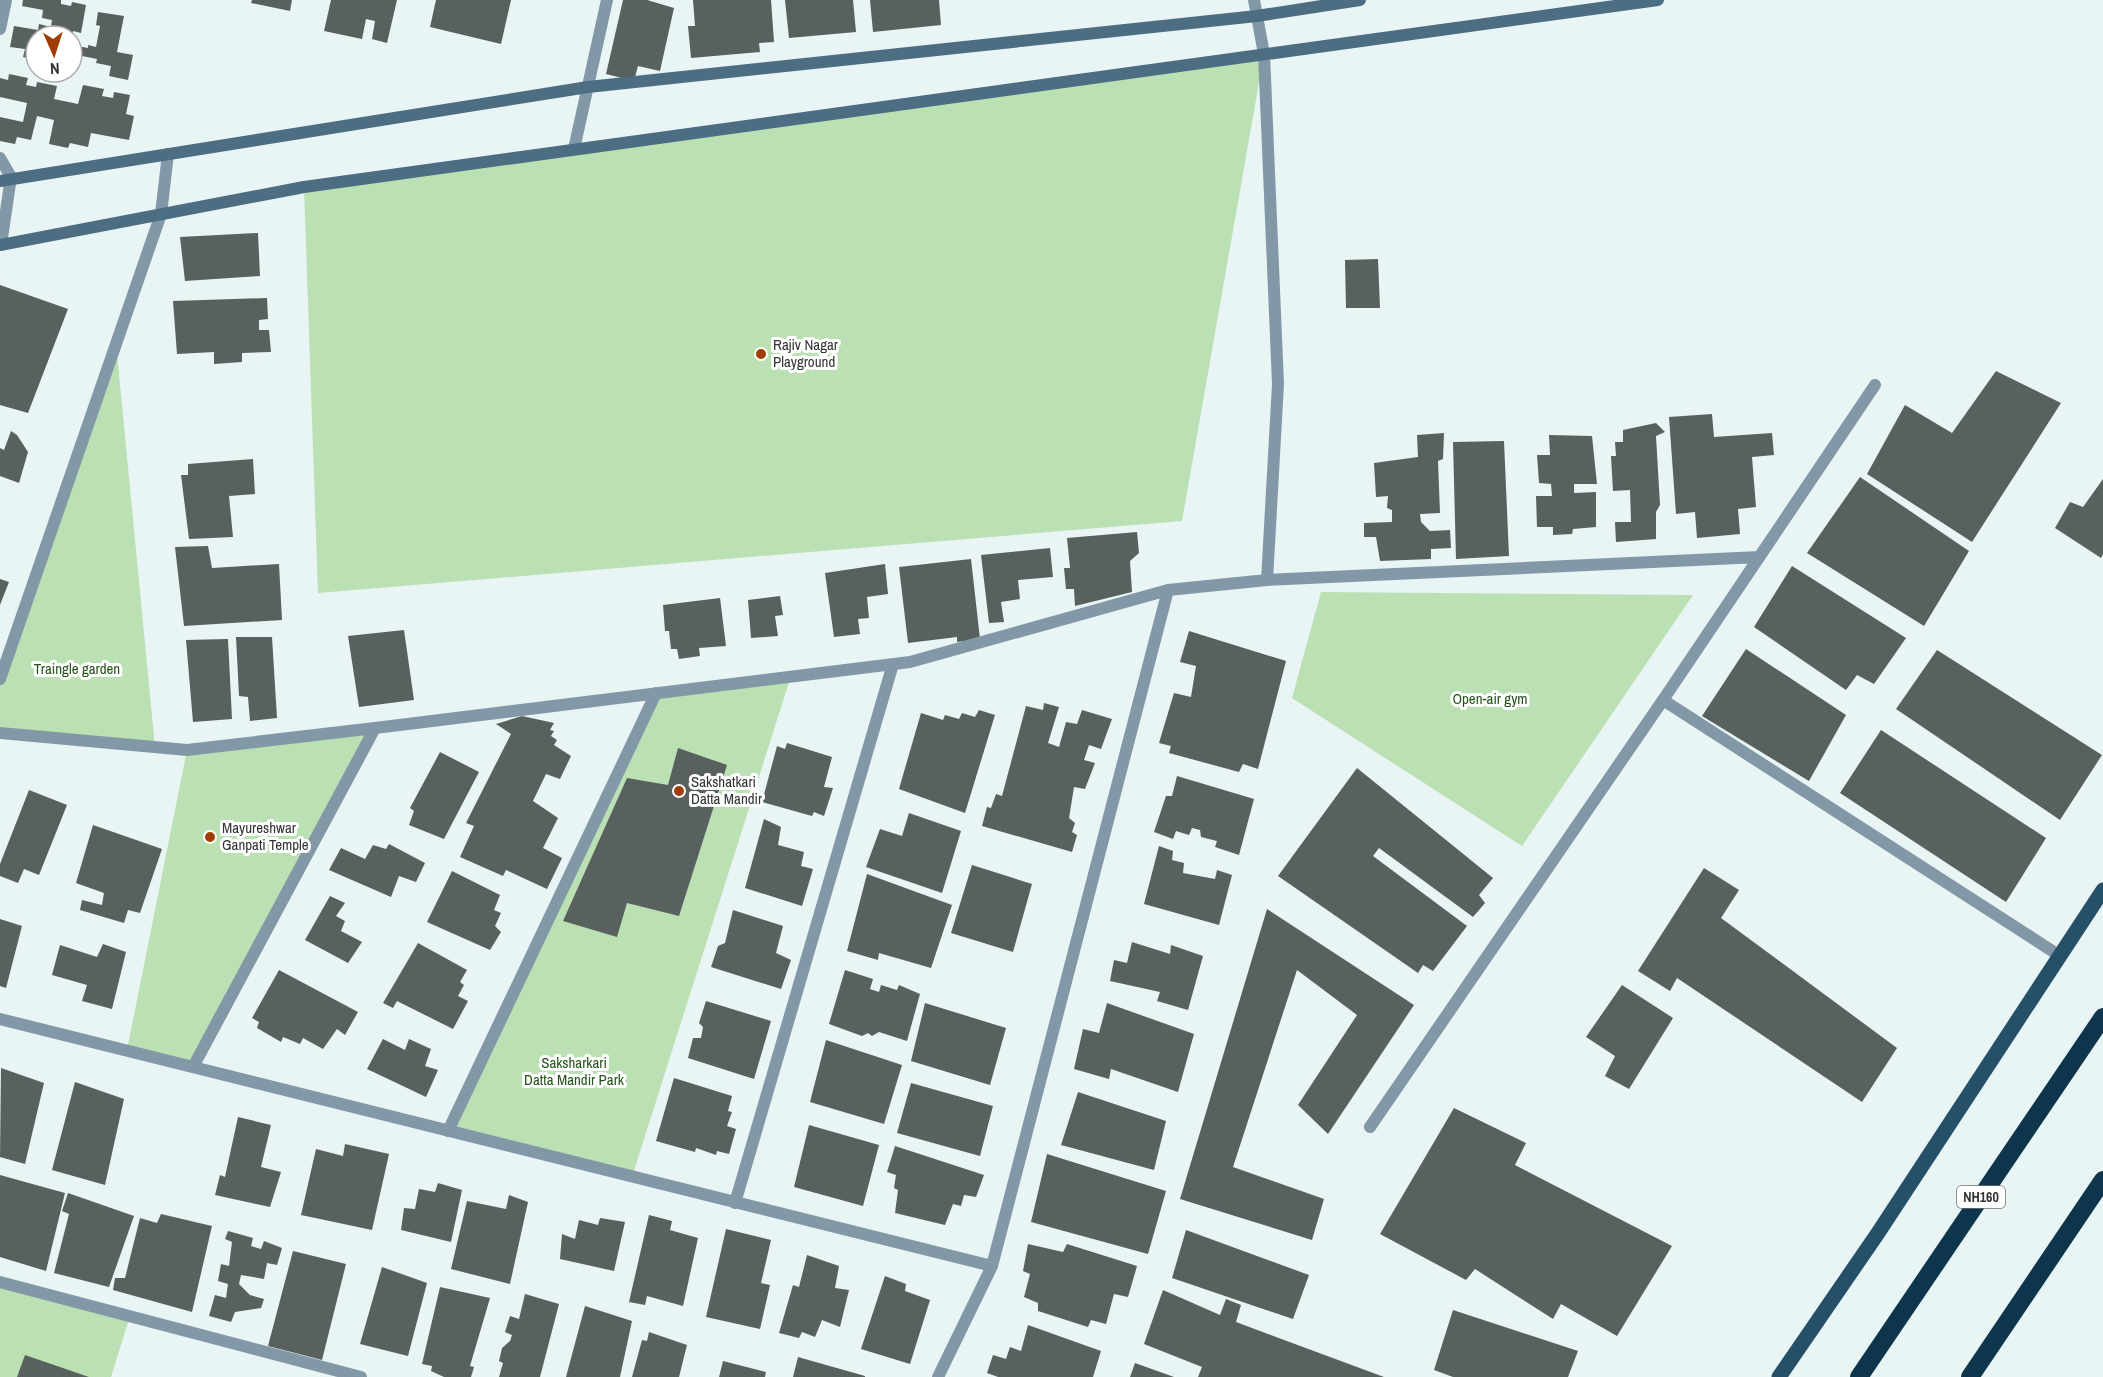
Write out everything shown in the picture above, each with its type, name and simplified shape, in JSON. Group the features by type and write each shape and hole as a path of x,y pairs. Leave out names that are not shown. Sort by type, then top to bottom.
{"highway":[{"name":"NH160","path":"1859,1377 2103,1017"},
{"path":"1970,1377 2103,1180"}],"main road":[{"path":"1779,1377 1878,1233 2103,890"}],"street":[{"path":"0,29 6,0"},
{"path":"574,149 607,0"},
{"path":"1254,0 1264,54 1278,384 1267,580"},
{"path":"5,179 588,87 1257,16 1360,0"},
{"path":"0,158 5,179 0,245 304,187 1658,0"},
{"path":"0,679 161,214 168,154"},
{"path":"1370,1127 1663,700 1875,385"},
{"path":"0,733 188,750 910,662 1168,590 1267,580 1759,557"},
{"path":"938,1377 992,1266 1168,590"},
{"path":"735,1203 892,664"},
{"path":"448,1131 656,693"},
{"path":"1663,700 2060,956"},
{"path":"193,1066 375,728"},
{"path":"0,1018 992,1266"},
{"path":"0,1282 362,1377"}],"green space":[{"name":"Rajiv Nagar Playground","path":"1264,54 1182,521 318,593 304,187"},
{"name":"Traingle garden","path":"116,343 155,747 0,733 0,679"},
{"name":"Open-air gym","path":"1321,592 1693,595 1522,846 1292,698"},
{"name":"Saksharkari Datta Mandir Park","path":"791,676 632,1177 448,1131 656,693"},
{"path":"375,728 193,1067 127,1050 187,750"},
{"path":"0,1282 130,1316 111,1377 0,1377"}],"building":[{"path":"23,0 61,0 61,4 71,6 72,2 86,5 83,24 51,24 52,20 42,18 43,10 22,6"},
{"path":"252,0 292,0 290,11 251,3"},
{"path":"331,0 397,0 387,43 372,39 375,21 366,19 362,39 324,31"},
{"path":"436,0 511,0 501,44 430,27"},
{"path":"623,0 647,0 674,8 660,71 638,66 634,81 606,74"},
{"path":"693,0 771,0 774,42 759,43 760,52 691,58 688,26 695,26"},
{"path":"785,0 853,0 856,32 789,38"},
{"path":"870,0 939,0 941,25 873,32"},
{"path":"98,12 124,16 117,52 133,55 128,80 109,76 111,66 96,63 97,59 84,56 84,47 88,48 88,45 96,47 100,26 96,25"},
{"path":"14,26 24,28 24,49 10,47"},
{"path":"9,74 24,77 26,85 57,86 54,99 78,104 83,85 104,89 102,96 113,98 114,92 130,95 126,114 134,116 129,140 91,133 88,147 70,143 68,148 49,144 54,120 37,116 31,140 17,137 15,144 0,141 0,117 23,122 27,103 0,97 0,78 8,80"},
{"path":"258,233 260,276 185,281 180,237"},
{"path":"1378,259 1380,308 1346,308 1345,260"},
{"path":"0,285 68,309 28,413 0,405"},
{"path":"267,298 268,319 259,320 259,330 269,330 271,352 242,353 242,362 214,364 214,352 177,354 173,301"},
{"path":"1996,371 2061,403 1972,542 1867,474 1905,405 1952,433"},
{"path":"1712,414 1714,437 1772,433 1774,455 1752,457 1756,507 1738,509 1740,534 1697,538 1695,512 1676,514 1669,417"},
{"path":"1656,423 1665,432 1656,436 1660,505 1656,512 1656,539 1616,542 1615,522 1631,522 1630,490 1613,491 1611,456 1616,456 1615,442 1623,442 1623,430"},
{"path":"11,431 17,435 28,452 19,483 0,476 0,448 4,450"},
{"path":"1444,433 1443,459 1438,461 1440,513 1420,514 1421,522 1430,531 1450,530 1451,548 1431,549 1431,559 1380,561 1376,537 1364,537 1364,523 1392,522 1392,510 1387,508 1388,496 1376,497 1374,463 1418,457 1417,435"},
{"path":"1549,435 1592,436 1597,484 1574,484 1574,493 1596,492 1596,527 1573,529 1572,534 1553,535 1553,527 1537,527 1536,496 1552,496 1551,484 1539,483 1537,455 1550,455"},
{"path":"1504,441 1509,556 1456,559 1453,442"},
{"path":"253,459 255,494 229,496 233,537 189,539 181,475 188,475 188,464"},
{"path":"1860,477 1969,551 1924,626 1807,553"},
{"path":"2103,479 2103,554 2101,558 2055,528 2070,502 2083,507"},
{"path":"1137,532 1139,553 1130,561 1132,592 1075,606 1074,589 1066,589 1064,568 1070,568 1067,538"},
{"path":"208,546 212,568 279,564 282,620 184,626 175,547"},
{"path":"1050,548 1053,577 1018,580 1020,599 1001,602 1004,622 989,623 981,555"},
{"path":"971,559 980,639 957,642 957,637 908,643 899,567"},
{"path":"885,564 888,594 867,597 869,618 858,619 860,634 834,637 825,573"},
{"path":"1792,566 1906,638 1874,684 1857,675 1846,690 1754,627"},
{"path":"0,579 9,582 0,605"},
{"path":"780,596 783,615 775,616 778,636 751,638 748,600"},
{"path":"720,598 726,646 699,648 700,656 679,659 677,649 671,649 669,631 665,631 663,605"},
{"path":"404,630 414,700 359,707 348,636"},
{"path":"1189,631 1286,661 1258,769 1243,764 1239,772 1169,753 1171,746 1159,743 1174,693 1191,697 1196,666 1180,662"},
{"path":"236,637 272,637 277,718 250,721 248,697 239,696"},
{"path":"228,639 232,719 193,722 186,640"},
{"path":"1746,649 1846,715 1809,781 1702,716"},
{"path":"1937,650 2102,755 2060,820 1896,709"},
{"path":"1044,703 1059,707 1048,743 1059,747 1066,722 1077,724 1082,710 1112,719 1101,749 1089,745 1084,760 1095,763 1085,789 1074,787 1069,818 1075,823 1072,832 1077,835 1072,852 982,826 987,807 991,808 996,794 1002,796 1026,706 1043,710"},
{"path":"979,710 995,715 965,813 899,789 921,713 943,720 945,715 959,719 962,713 975,717"},
{"path":"522,716 554,723 550,730 554,731 551,736 557,740 554,745 571,756 560,779 546,774 533,801 558,818 543,848 562,858 547,889 506,870 503,876 460,857 474,826 466,823 511,734 496,724"},
{"path":"1881,730 2046,838 2006,902 1840,793"},
{"path":"787,743 832,757 824,787 833,788 824,816 814,812 812,816 762,802 777,746 785,749"},
{"path":"678,748 727,765 679,916 627,903 617,937 563,921 627,778 668,785"},
{"path":"440,752 479,772 444,839 409,825 414,811 410,808"},
{"path":"1357,768 1493,878 1479,895 1485,903 1473,917 1379,848 1373,856 1467,926 1433,971 1423,965 1418,973 1278,876"},
{"path":"1177,776 1254,799 1239,855 1215,847 1217,841 1201,837 1200,830 1192,828 1189,835 1176,831 1173,839 1154,832 1166,796 1172,796"},
{"path":"29,790 67,805 39,875 24,869 18,883 0,876 0,864"},
{"path":"909,813 961,831 942,893 866,867 880,829 902,836"},
{"path":"764,819 781,827 778,845 804,852 801,866 813,869 802,906 745,888"},
{"path":"93,825 162,849 140,913 128,910 124,923 80,910 82,900 102,905 104,893 76,883"},
{"path":"389,844 425,863 416,882 399,876 391,897 329,870 341,848 365,859 373,845 386,849"},
{"path":"1159,846 1173,851 1172,860 1184,863 1183,873 1215,879 1217,870 1232,875 1219,925 1144,904"},
{"path":"972,865 1032,884 1013,952 951,933"},
{"path":"1704,868 1739,890 1721,918 1897,1048 1862,1102 1677,978 1670,991 1638,971"},
{"path":"452,871 500,895 494,910 501,913 495,926 501,932 490,950 427,922"},
{"path":"867,874 952,905 931,968 879,953 878,960 847,951"},
{"path":"330,896 345,903 336,916 345,921 341,931 362,942 348,963 305,940"},
{"path":"1267,909 1414,1005 1328,1134 1298,1105 1357,1015 1297,970 1233,1167 1324,1199 1312,1240 1180,1199"},
{"path":"733,910 783,926 776,953 791,960 781,989 711,967 718,946 725,943"},
{"path":"0,919 22,926 6,988 0,986"},
{"path":"1132,942 1170,954 1171,945 1203,956 1188,1010 1157,1001 1160,992 1110,981 1114,960 1127,963"},
{"path":"418,943 467,970 460,982 464,985 458,996 468,1001 453,1029 397,1001 393,1008 383,1003"},
{"path":"103,944 126,952 112,1009 82,1001 87,985 52,975 60,945 97,957"},
{"path":"279,970 358,1012 345,1035 337,1029 323,1049 303,1038 300,1044 283,1037 281,1042 257,1028 259,1022 252,1018"},
{"path":"845,970 873,979 870,989 879,992 881,985 897,990 899,985 920,994 907,1041 879,1032 872,1036 868,1033 862,1036 829,1024"},
{"path":"1622,985 1673,1018 1629,1089 1605,1076 1615,1056 1586,1037"},
{"path":"706,1001 771,1021 754,1079 688,1058 693,1038 701,1038 703,1027 699,1023"},
{"path":"925,1003 1006,1028 990,1085 911,1061"},
{"path":"1107,1003 1194,1034 1178,1092 1111,1069 1109,1079 1074,1069 1083,1029 1099,1033"},
{"path":"383,1039 405,1050 409,1039 431,1049 425,1066 438,1070 426,1097 367,1069"},
{"path":"826,1040 902,1065 884,1124 810,1102"},
{"path":"1,1068 44,1083 25,1164 0,1157"},
{"path":"674,1078 732,1096 728,1111 732,1112 727,1126 736,1129 729,1154 717,1151 716,1155 696,1148 695,1152 656,1141"},
{"path":"75,1082 124,1099 105,1185 52,1170"},
{"path":"911,1083 993,1106 980,1156 897,1133"},
{"path":"1078,1092 1166,1121 1154,1170 1061,1145"},
{"path":"1454,1108 1526,1143 1515,1165 1672,1246 1617,1336 1561,1304 1553,1319 1475,1269 1466,1280 1380,1234"},
{"path":"238,1117 271,1125 261,1167 281,1172 270,1207 215,1195 220,1175 225,1177"},
{"path":"809,1125 879,1145 863,1206 794,1187"},
{"path":"345,1144 389,1154 372,1230 301,1215 316,1149 343,1156"},
{"path":"895,1146 984,1175 976,1197 964,1195 961,1206 953,1204 945,1225 895,1213 898,1190 894,1188 896,1175 887,1172"},
{"path":"1047,1154 1166,1191 1148,1254 1031,1222"},
{"path":"0,1175 65,1193 46,1271 0,1257"},
{"path":"438,1183 462,1190 451,1242 401,1230 404,1208 415,1209 419,1189 435,1192"},
{"path":"68,1193 134,1216 109,1287 54,1273 69,1214 62,1211"},
{"path":"509,1195 528,1202 510,1284 451,1269 467,1201 506,1209"},
{"path":"161,1214 212,1226 192,1312 113,1290 115,1278 125,1278 140,1218 157,1223"},
{"path":"649,1215 672,1221 670,1230 698,1238 683,1306 647,1296 645,1305 629,1302"},
{"path":"600,1218 625,1222 614,1271 560,1259 562,1234 575,1239 579,1220 598,1225"},
{"path":"726,1229 771,1240 761,1283 770,1285 760,1329 706,1317"},
{"path":"1186,1230 1309,1275 1293,1319 1172,1278"},
{"path":"228,1231 253,1238 251,1246 261,1249 264,1241 282,1248 277,1265 267,1263 264,1279 241,1275 239,1284 250,1295 264,1299 261,1308 235,1312 231,1322 209,1316 215,1295 226,1298 228,1284 218,1281 221,1264 229,1266 232,1242 225,1239"},
{"path":"1028,1244 1063,1252 1067,1244 1137,1266 1128,1297 1114,1294 1106,1324 1091,1320 1088,1327 1038,1311 1038,1303 1024,1297 1030,1274 1023,1271"},
{"path":"293,1251 346,1264 322,1360 268,1346"},
{"path":"807,1255 839,1266 835,1288 849,1290 840,1327 822,1320 815,1337 802,1332 799,1338 779,1333 793,1285 799,1287"},
{"path":"382,1267 427,1283 408,1356 360,1344"},
{"path":"885,1276 906,1284 905,1291 930,1300 910,1364 861,1349"},
{"path":"440,1287 490,1298 470,1366 474,1367 471,1377 444,1377 431,1371 432,1366 422,1364"},
{"path":"1163,1290 1220,1315 1226,1299 1241,1305 1236,1322 1384,1377 1198,1377 1202,1367 1144,1344"},
{"path":"525,1294 559,1304 540,1377 499,1377 503,1363 499,1361 502,1348 510,1341 512,1335 505,1332 510,1316 519,1319"},
{"path":"585,1306 632,1321 620,1377 566,1377"},
{"path":"1453,1310 1578,1351 1568,1377 1453,1377 1434,1370"},
{"path":"1028,1325 1101,1351 1093,1377 998,1377 987,1373 993,1355 1006,1359 1010,1347 1021,1351"},
{"path":"649,1332 687,1345 679,1377 632,1377 642,1340 647,1341"},
{"path":"25,1355 89,1377 17,1377"},
{"path":"798,1357 865,1376 865,1377 793,1377"},
{"path":"723,1361 766,1372 765,1377 719,1377"},
{"path":"1135,1363 1174,1377 1130,1377"}],"place":[{"name":"Rajiv Nagar Playground","path":"761,354"},
{"name":"Sakshatkari Datta Mandir","path":"679,791"},
{"name":"Mayureshwar Ganpati Temple","path":"210,837"}]}
